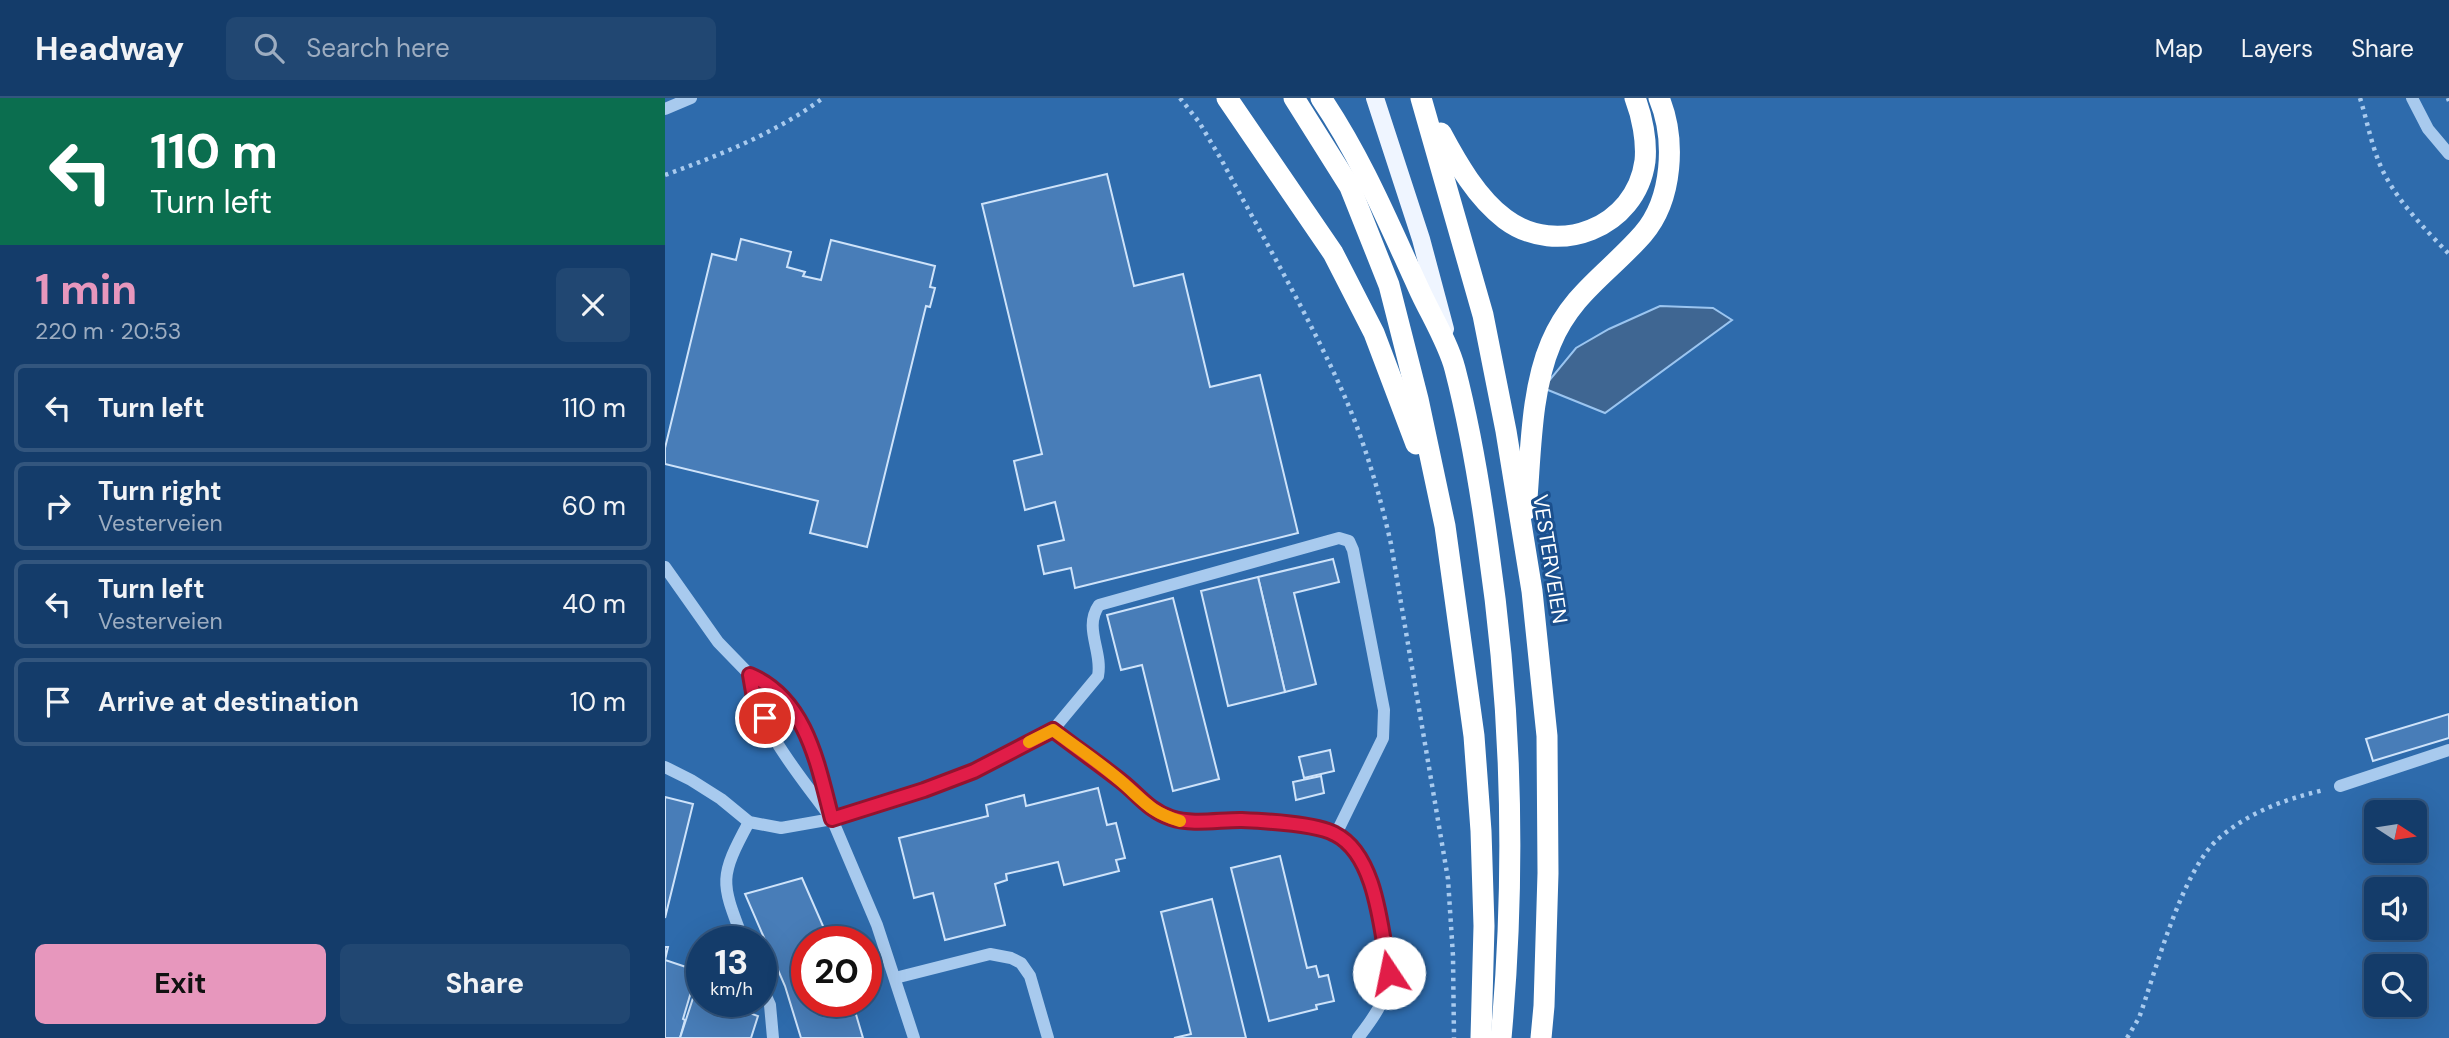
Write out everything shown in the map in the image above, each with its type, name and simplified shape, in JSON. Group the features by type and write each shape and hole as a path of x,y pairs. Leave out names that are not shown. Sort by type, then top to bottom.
{"highway":[{"path":"1227,98 1333,253 1345,276 1374,333 1445,526"},
{"path":"1294,98 1350,187 1389,285 1418,399 1445,526 1474,736 1481,831 1484,926 1481,1038"},
{"path":"1321,98 1342,128 1368,176 1454,366 1480,490 1501,645 1507,730 1510,826 1501,1038"},
{"path":"1422,98 1454,159 1488,204 1527,231 1551,236 1570,236 1594,231 1611,219 1637,186 1645,161 1644,132 1635,98"},
{"name":"VESTERVEIEN","path":"1422,98 1483,315 1506,431 1532,591 1547,736 1548,873 1541,1038"},
{"path":"1524,544 1533,430 1543,364 1551,341 1569,310 1592,282 1645,232 1657,210 1667,182 1670,153 1669,129 1659,98"}],"main road":[{"path":"1375,98 1421,239 1454,366"}],"street":[{"path":"665,109 691,98"},
{"path":"2412,98 2428,129 2449,154"},
{"path":"665,767 721,799 749,822 781,828 832,819 924,790 974,771 1053,730 1098,676 1100,666 1093,633 1093,614 1099,605 1339,538 1349,541 1353,550 1384,710 1384,735 1336,834"},
{"path":"665,567 718,642 750,675 766,682 799,720 813,746 832,819 877,925 914,1038"},
{"path":"750,675 754,698 786,758 832,819"},
{"path":"1053,730 1124,783 1143,803 1169,817 1182,821 1242,820 1317,828 1336,834 1350,846 1366,867 1376,901 1389,973 1388,987 1382,1004 1358,1038"},
{"path":"2340,786 2449,750"},
{"path":"738,926 727,899 725,885 728,860 749,822"},
{"path":"895,978 990,954 1011,958 1021,963 1030,976 1048,1038"},
{"path":"771,1017 773,1038"}],"path":[{"path":"665,175 759,136 796,118 824,98"},
{"path":"2360,98 2377,159 2397,194 2419,223 2449,254"},
{"path":"2127,1038 2139,1018 2189,878 2217,840 2250,816 2290,798 2340,786"},
{"path":"1454,976 1454,1038"}],"shaded area":[{"path":"665,98 2449,98 2449,1038 665,1038"},
{"path":"1660,306 1713,308 1732,320 1605,413 1543,388 1576,348 1609,329"}],"building":[{"path":"1107,174 1134,286 1183,274 1210,387 1260,375 1298,533 1075,588 1071,568 1044,574 1038,546 1064,540 1055,502 1025,510 1014,461 1042,454 982,204"},
{"path":"741,239 791,252 787,267 805,272 803,276 821,280 831,240 935,266 930,287 935,288 930,307 926,306 867,547 810,533 818,501 665,464 665,448 712,254 736,260"},
{"path":"1333,559 1339,582 1294,593 1316,684 1285,692 1258,577"},
{"path":"1258,577 1285,692 1228,706 1201,591"},
{"path":"1173,598 1219,779 1173,791 1142,665 1121,670 1107,615"},
{"path":"2449,714 2449,738 2373,761 2366,739"},
{"path":"1330,750 1334,771 1304,778 1299,757"},
{"path":"1321,776 1324,793 1296,800 1293,782"},
{"path":"1098,788 1107,825 1116,823 1125,858 1116,860 1119,871 1064,885 1058,862 1006,874 1007,880 995,884 1005,925 945,940 933,893 914,898 899,838 988,816 986,805 1024,795 1026,806"},
{"path":"665,797 693,804 665,918"},
{"path":"1280,856 1307,968 1316,966 1319,977 1328,975 1334,1001 1316,1005 1317,1009 1269,1021 1231,868"},
{"path":"802,878 823,926 791,926 791,1006 777,968 777,926 759,926 745,894"},
{"path":"1212,899 1246,1038 1174,1038 1191,1034 1161,912"},
{"path":"665,960 686,967 686,1009 680,1038 665,1038"},
{"path":"687,1017 758,1017 751,1038 680,1038"},
{"path":"795,1017 857,1017 863,1038 801,1038"}],"slow traffic":[{"path":"1029,742 1053,730 1124,783 1143,803 1180,821"}],"route":[{"path":"765,718 754,698 750,675 766,682 799,720 813,746 832,819 974,771 1053,730 1124,783 1143,803 1169,817 1182,821 1242,820 1283,824 1317,828 1336,834 1350,846 1366,867 1376,901 1389,973"}]}
